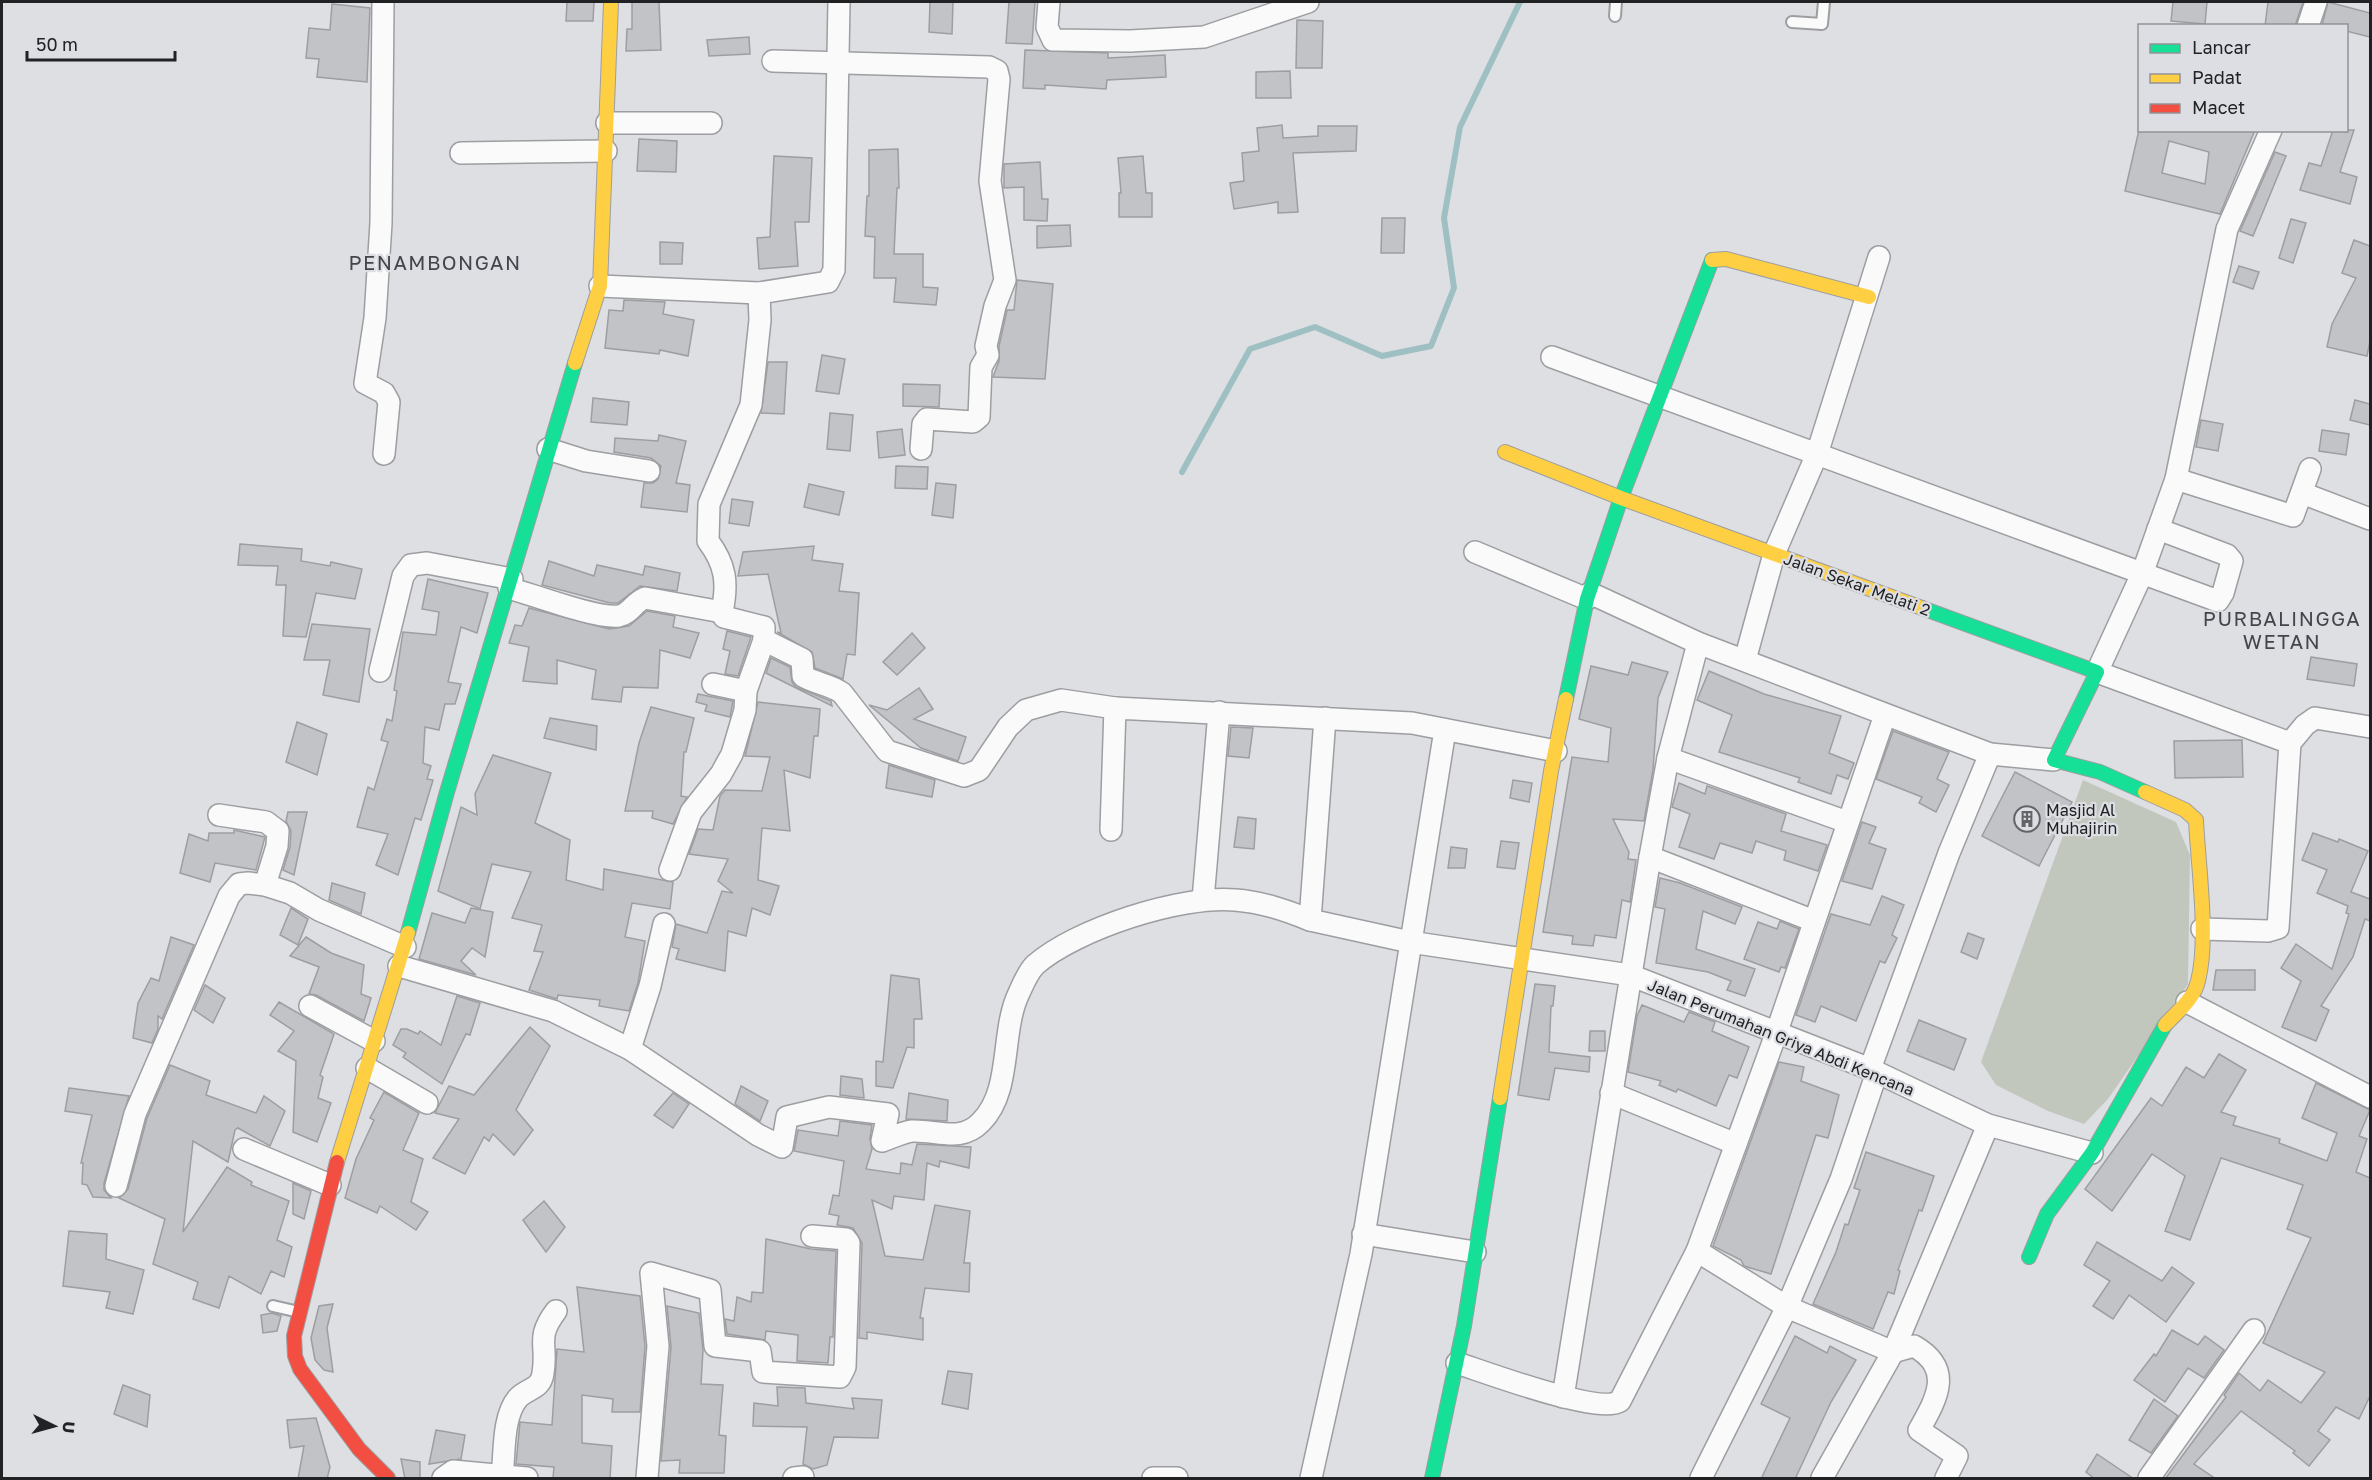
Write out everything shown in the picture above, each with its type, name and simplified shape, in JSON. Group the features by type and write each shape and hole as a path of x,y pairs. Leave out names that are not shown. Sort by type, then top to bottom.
{"street":[{"path":"383,2 381,223 375,318 365,383 387,396 389,402 384,454"},
{"path":"388,1479 359,1449 326,1405 315,1386 300,1369 294,1343 330,1185 402,956 447,792 548,449 600,286 611,2"},
{"path":"600,286 759,292 828,282 834,270 839,2"},
{"path":"1049,2 1047,27 1053,40 1130,41 1204,37 1297,4"},
{"path":"2309,24 2316,2"},
{"path":"773,61 989,67 997,72 999,79 990,181 1005,280 995,306 986,346 988,355 981,367 979,417 973,422 927,419 923,424 921,448"},
{"path":"607,123 711,123"},
{"path":"2054,760 2142,574 2176,479 2227,229 2270,132"},
{"path":"460,153 606,151"},
{"path":"1745,660 1774,554 1817,454 1869,297 1879,257"},
{"path":"1432,1479 1457,1363 1556,751 1589,596 1621,498 1712,259 1726,259 1869,297"},
{"path":"670,870 691,812 721,774 732,754 745,710 746,691 764,640 764,627 724,617 722,612 724,571 720,556 708,541 709,504 751,405 760,320 759,292"},
{"path":"1552,357 2215,602 2223,593 2232,561 2227,555 2158,529"},
{"path":"548,449 586,461 649,471"},
{"name":"Jalan Sekar Melati 2","path":"1505,452 1621,498 2097,672"},
{"path":"2176,479 2290,516 2295,514 2310,469"},
{"path":"2302,493 2370,519"},
{"path":"1475,552 1589,596 1698,643 1990,754 2054,760 2100,772 2185,810 2196,820 2202,929 2198,982 2187,1002 2164,1026 2092,1153 2063,1189 2047,1214 2029,1257"},
{"path":"380,671 403,576 411,565 427,563 510,583 596,613 619,616 628,613 634,602 645,598 722,612"},
{"path":"764,640 802,660 803,676 814,683 834,686 887,751 964,776 978,770 1008,727 1026,710 1061,700 1115,708 1412,723 1556,751"},
{"path":"1563,1397 1650,857 1668,758 1698,643"},
{"path":"2097,672 2290,743"},
{"path":"713,684 746,691"},
{"path":"1111,830 1115,708"},
{"path":"1203,900 1219,712"},
{"path":"1457,1363 1563,1397 1609,1406 1620,1401 1697,1251 1776,1034 1846,822 1885,715"},
{"path":"1319,921 1325,718"},
{"path":"2202,929 2268,932 2278,928 2290,743 2305,725 2315,718 2370,727"},
{"path":"1311,1479 1363,1234 1446,730"},
{"path":"1701,1479 1787,1307 1841,1179 1873,1071 1950,853 1990,754"},
{"path":"1668,758 1846,822"},
{"path":"219,815 266,822 278,831 277,846 265,885"},
{"path":"1650,857 1814,921"},
{"path":"116,1186 135,1114 229,896 239,884 265,885 290,893 402,956 553,1011 630,1049 650,986 664,924"},
{"name":"Jalan Perumahan Griya Abdi Kencana","path":"630,1049 758,1135 782,1147 787,1117 829,1107 888,1114 882,1141 911,1131 966,1134 980,1124 990,1112 999,1085 1018,994 1033,968 1054,951 1158,908 1203,900 1233,899 1267,904 1319,921 1410,942 1630,975 1873,1071 1988,1125 2092,1153"},
{"path":"2187,1002 2370,1097"},
{"path":"310,1006 374,1041"},
{"path":"367,1068 427,1103"},
{"path":"1611,1093 1736,1144"},
{"path":"1822,1479 1893,1352 1988,1125"},
{"path":"244,1149 330,1185"},
{"path":"1363,1234 1475,1252"},
{"path":"647,1479 658,1346 651,1274 710,1290 715,1346 760,1351 763,1372 840,1377 845,1367 849,1243 846,1239 812,1236"},
{"path":"1697,1251 1787,1307 1893,1352 1914,1346 1934,1360 1937,1368 1938,1396 1919,1430 1957,1456 1946,1479"},
{"path":"502,1476 509,1414 519,1397 538,1387 543,1374 544,1327 556,1311"},
{"path":"2149,1479 2254,1330"},
{"path":"443,1479 453,1471 527,1479"},
{"path":"1152,1479 1177,1479"}],"lane":[{"path":"1615,15 1616,2"},
{"path":"1792,22 1822,24 1824,2"},
{"path":"273,1306 300,1312"}],"shaded area":[{"path":"2083,780 2176,822 2190,855 2188,984 2108,1099 2084,1124 2048,1111 1996,1085 1981,1062"}],"building":[{"path":"567,2 594,2 593,21 566,21"},
{"path":"632,2 659,2 661,50 626,51 627,29 632,29"},
{"path":"930,2 953,2 952,34 929,32"},
{"path":"1009,2 1035,2 1032,44 1006,43"},
{"path":"2173,2 2207,2 2205,24 2171,21"},
{"path":"2268,2 2303,2 2296,24 2265,24"},
{"path":"2328,2 2370,13 2370,37 2348,32 2348,24 2322,24"},
{"path":"332,4 370,8 367,82 317,77 319,59 306,58 309,28 330,30"},
{"path":"1297,20 1323,21 1322,68 1296,68"},
{"path":"749,37 750,54 709,56 707,40"},
{"path":"1025,50 1108,53 1108,58 1165,55 1166,77 1107,80 1106,89 1045,85 1045,89 1023,88"},
{"path":"1290,71 1291,98 1256,98 1256,72"},
{"path":"1282,125 1283,138 1318,136 1318,126 1357,126 1356,151 1293,153 1298,212 1278,213 1278,202 1234,209 1230,183 1244,181 1242,153 1259,151 1257,128"},
{"path":"2354,130 2340,172 2357,177 2350,204 2300,190 2309,163 2321,166 2332,132"},
{"path":"2139,132 2254,132 2220,214 2125,191","holes":["2169,141 2209,152 2205,184 2162,173"]},
{"path":"639,139 677,141 676,172 637,171"},
{"path":"898,149 899,188 897,188 894,254 923,254 923,287 938,288 936,305 894,302 896,278 874,278 875,237 865,236 867,196 869,196 869,150"},
{"path":"2275,152 2286,156 2253,236 2240,231"},
{"path":"774,156 812,158 809,222 795,222 798,266 759,269 757,238 770,237"},
{"path":"1143,156 1146,193 1152,193 1152,217 1119,217 1119,193 1121,193 1118,158"},
{"path":"1040,162 1042,199 1048,199 1047,221 1024,220 1024,187 1004,188 1004,164"},
{"path":"1382,218 1405,218 1404,253 1381,253"},
{"path":"2291,219 2306,223 2293,263 2279,258"},
{"path":"1070,225 1071,246 1037,248 1037,226"},
{"path":"2354,240 2370,246 2370,341 2367,356 2327,347 2332,324 2356,278 2342,273"},
{"path":"660,242 683,243 682,264 660,264"},
{"path":"2239,266 2259,272 2253,289 2233,282"},
{"path":"1017,280 1053,284 1045,379 993,377 999,361 999,346 1007,310 1014,310"},
{"path":"624,300 665,302 663,314 694,320 688,356 660,350 659,354 605,348 609,310 623,311"},
{"path":"822,355 845,359 839,394 816,391"},
{"path":"768,362 787,362 784,414 761,413"},
{"path":"903,384 940,385 939,407 903,406"},
{"path":"593,398 629,402 627,425 591,422"},
{"path":"2355,400 2370,404 2370,425 2350,420"},
{"path":"830,413 853,415 850,451 827,449"},
{"path":"2201,420 2223,424 2218,451 2196,447"},
{"path":"902,429 905,455 879,458 877,432"},
{"path":"2322,430 2349,434 2346,455 2319,451"},
{"path":"659,435 686,441 676,483 690,485 687,512 641,507 644,483 653,483 658,479 661,466 651,458 614,452 615,438 658,441"},
{"path":"896,466 928,467 927,489 895,488"},
{"path":"936,483 956,485 953,518 932,515"},
{"path":"809,484 844,492 839,515 804,507"},
{"path":"732,499 753,502 749,526 729,523"},
{"path":"240,544 302,549 301,561 330,566 331,562 362,569 355,599 316,593 306,637 283,636 286,585 276,585 278,566 238,565"},
{"path":"814,546 812,560 843,564 839,591 859,593 855,655 847,654 843,679 815,668 812,652 777,632 781,633 768,574 738,576 743,552"},
{"path":"549,561 594,576 597,565 643,575 645,566 680,573 677,591 640,586 618,603 610,603 542,585"},
{"path":"428,579 488,593 477,633 461,627 448,682 461,684 455,704 445,704 439,730 425,727 423,763 431,766 427,779 433,780 421,820 415,818 398,875 376,865 388,834 357,827 368,787 374,790 388,742 381,740 387,719 392,721 397,691 394,690 403,632 436,635 439,612 422,609"},
{"path":"529,608 609,629 629,626 647,611 675,616 673,627 699,633 690,658 660,650 658,688 623,687 621,702 592,699 596,670 557,660 557,684 523,681 529,647 509,643 515,625 522,626"},
{"path":"312,624 370,629 359,702 323,695 330,660 304,660"},
{"path":"727,631 751,637 738,676 725,674 730,651 723,649"},
{"path":"912,633 925,648 897,675 883,662"},
{"path":"2311,657 2357,664 2354,686 2307,679"},
{"path":"771,658 790,667 792,682 796,687 831,701 832,706 766,673"},
{"path":"1632,662 1668,672 1658,698 1653,770 1644,821 1613,819 1629,852 1628,859 1636,860 1630,902 1622,900 1616,938 1595,935 1593,946 1572,944 1573,936 1543,932 1572,757 1608,762 1611,728 1579,719 1591,666 1628,675"},
{"path":"1709,671 1764,694 1841,716 1829,753 1854,763 1848,779 1837,775 1831,794 1798,782 1800,778 1719,752 1732,715 1697,700"},
{"path":"919,688 933,709 914,719 966,737 958,761 921,748 869,705 887,710"},
{"path":"698,694 733,701 730,717 705,711 707,705 696,702"},
{"path":"758,702 820,709 818,736 814,736 810,778 784,770 790,831 762,828 758,880 779,886 770,915 752,908 746,936 728,931 725,971 676,959 679,949 672,947 676,924 707,933 722,891 733,893 718,881 728,859 689,854 698,829 713,830 720,796 725,790 762,791 770,757 745,756"},
{"path":"651,707 694,718 686,752 684,752 681,796 687,797 673,824 652,818 653,811 625,811 639,743"},
{"path":"550,718 597,726 596,750 544,738"},
{"path":"297,722 327,734 317,775 286,762"},
{"path":"1231,727 1253,728 1249,758 1228,756"},
{"path":"1893,731 1949,752 1937,779 1949,785 1936,812 1919,803 1922,797 1876,779"},
{"path":"2242,740 2243,777 2175,778 2174,741"},
{"path":"493,755 551,773 535,823 570,840 566,880 603,890 604,869 673,882 670,909 632,903 625,937 645,941 638,983 629,1011 599,1006 600,1000 558,995 557,999 529,990 543,952 534,951 542,925 512,918 531,872 492,864 480,909 438,891 461,807 477,815 475,794"},
{"path":"889,765 935,780 932,797 886,788"},
{"name":"Masjid Al Muhajirin","path":"2015,772 2072,802 2039,866 1982,836"},
{"path":"1513,780 1532,783 1529,802 1510,798"},
{"path":"1679,783 1705,794 1707,786 1786,814 1781,831 1827,845 1818,871 1784,860 1786,851 1756,841 1752,853 1720,843 1714,859 1679,847 1690,814 1672,807"},
{"path":"288,812 307,812 294,875 283,870 290,847 291,831 286,821"},
{"path":"1238,817 1256,819 1254,849 1234,847"},
{"path":"1862,822 1876,827 1869,843 1886,849 1872,889 1842,881"},
{"path":"234,830 265,837 256,870 215,863 210,882 180,873 189,834 208,841 209,833 234,833"},
{"path":"2313,833 2338,842 2339,839 2368,851 2351,892 2370,899 2370,921 2365,919 2353,957 2321,1006 2329,1010 2316,1041 2282,1027 2301,981 2281,968 2296,944 2332,969 2349,914 2346,913 2348,906 2317,893 2327,870 2302,860"},
{"path":"1501,841 1519,843 1515,869 1497,867"},
{"path":"1451,847 1467,849 1465,868 1448,868"},
{"path":"1660,878 1680,883 1742,907 1735,924 1703,911 1696,949 1755,969 1745,996 1727,990 1731,981 1708,972 1656,963 1665,909 1655,907"},
{"path":"332,883 365,893 361,914 329,900"},
{"path":"1882,896 1904,905 1892,935 1897,938 1885,963 1880,961 1856,1021 1821,1006 1815,1022 1796,1015 1831,914 1870,925"},
{"path":"291,908 308,919 298,945 280,935"},
{"path":"471,908 493,912 485,957 472,948 461,961 476,975 419,959 432,913 465,923"},
{"path":"1780,921 1799,929 1785,968 1781,967 1779,972 1744,959 1758,922 1777,929"},
{"path":"1968,933 1984,939 1977,959 1961,952"},
{"path":"171,937 194,945 162,1019 158,1016 158,1029 152,1043 133,1038 138,1003 151,978 159,981"},
{"path":"306,937 331,953 364,965 361,994 371,998 364,1021 316,995 309,994 319,967 290,956"},
{"path":"2216,970 2255,970 2255,990 2213,990"},
{"path":"891,975 919,979 922,1019 914,1019 914,1048 907,1047 893,1088 876,1086 876,1061 883,1062"},
{"path":"1535,984 1555,986 1553,1006 1551,1006 1549,1052 1590,1057 1589,1072 1555,1068 1549,1100 1518,1095"},
{"path":"205,985 225,998 213,1023 194,1010"},
{"path":"457,996 480,1003 470,1035 466,1034 442,1084 403,1057 406,1053 393,1045 401,1029 407,1029 418,1034 420,1031 441,1045"},
{"path":"279,1002 334,1034 320,1075 323,1077 318,1098 331,1103 317,1142 293,1132 296,1061 278,1051 294,1031 270,1015"},
{"path":"1642,1005 1684,1022 1689,1012 1715,1022 1712,1031 1749,1047 1737,1078 1729,1075 1716,1106 1678,1089 1676,1092 1659,1085 1661,1081 1628,1072 1637,1016"},
{"path":"1919,1020 1966,1039 1954,1070 1907,1051"},
{"path":"530,1027 550,1046 516,1110 533,1130 514,1155 493,1134 489,1141 484,1137 465,1174 433,1158 459,1119 435,1113 449,1086 474,1095"},
{"path":"1590,1031 1605,1031 1605,1051 1589,1051"},
{"path":"2219,1054 2246,1070 2221,1112 2236,1117 2233,1125 2280,1139 2279,1143 2327,1161 2337,1133 2302,1118 2316,1083 2370,1110 2359,1136 2367,1139 2356,1172 2370,1178 2370,1396 2359,1419 2336,1407 2318,1431 2330,1440 2309,1466 2293,1453 2295,1451 2241,1411 2194,1464 2216,1479 2165,1479 2226,1397 2224,1395 2239,1373 2260,1391 2268,1380 2301,1403 2325,1372 2263,1343 2311,1238 2287,1229 2303,1185 2221,1158 2190,1240 2165,1231 2185,1176 2152,1154 2112,1211 2085,1189 2151,1098 2162,1106 2186,1067 2204,1078"},
{"path":"1779,1062 1804,1067 1801,1081 1839,1095 1828,1138 1816,1135 1771,1274 1744,1266 1741,1260 1713,1246"},
{"path":"170,1065 210,1081 206,1095 256,1113 264,1096 285,1111 270,1146 238,1128 235,1130 228,1162 193,1141 183,1232 227,1167 252,1182 251,1185 289,1201 277,1240 292,1247 284,1277 271,1271 261,1294 229,1276 219,1308 193,1299 198,1282 153,1264 165,1219 119,1198 128,1189 147,1118"},
{"path":"841,1076 862,1079 864,1098 840,1095"},
{"path":"741,1086 768,1101 760,1121 735,1104"},
{"path":"69,1088 129,1096 104,1183 104,1190 111,1198 93,1197 87,1185 82,1184 83,1163 81,1163 92,1115 65,1111"},
{"path":"384,1092 419,1113 403,1150 423,1159 411,1202 428,1212 416,1230 380,1206 377,1213 345,1198 356,1159 374,1120 370,1118"},
{"path":"673,1093 689,1104 673,1128 654,1115"},
{"path":"909,1093 948,1100 947,1121 906,1119"},
{"path":"840,1121 872,1125 870,1139 872,1149 866,1169 900,1174 901,1163 912,1165 917,1144 971,1147 969,1168 940,1161 939,1167 927,1163 924,1200 894,1196 892,1209 872,1200 885,1256 923,1260 935,1205 970,1211 964,1263 970,1263 969,1292 925,1288 920,1318 923,1318 923,1340 867,1332 867,1339 859,1338 862,1243 853,1228 837,1225 839,1216 829,1214 833,1195 839,1196 844,1161 794,1151 798,1130 838,1136"},
{"path":"1866,1152 1934,1176 1922,1211 1919,1210 1898,1270 1900,1271 1894,1294 1888,1292 1873,1329 1813,1304 1836,1252 1845,1224 1848,1225 1860,1190 1854,1188"},
{"path":"293,1183 311,1191 304,1219 293,1214"},
{"path":"544,1201 565,1227 546,1252 523,1220"},
{"path":"69,1231 107,1234 106,1259 144,1270 133,1314 106,1308 110,1292 63,1286"},
{"path":"766,1239 811,1249 836,1251 833,1337 830,1337 828,1363 797,1361 798,1335 766,1331 765,1340 727,1334 725,1319 734,1321 737,1297 751,1302 752,1292 763,1293"},
{"path":"2097,1242 2162,1281 2172,1267 2194,1283 2166,1322 2129,1295 2113,1319 2093,1306 2110,1281 2084,1265"},
{"path":"577,1287 640,1296 645,1346 640,1412 612,1412 613,1399 582,1395 582,1443 612,1446 610,1479 553,1478 554,1467 516,1464 520,1422 552,1425 557,1349 584,1352"},
{"path":"333,1304 327,1328 333,1372 324,1370 315,1360 311,1338 319,1306"},
{"path":"667,1306 699,1313 703,1350 701,1384 723,1385 719,1435 726,1436 724,1473 679,1473 680,1460 661,1461 671,1347"},
{"path":"272,1313 281,1316 277,1331 263,1333 261,1315"},
{"path":"2172,1330 2198,1345 2205,1336 2224,1350 2204,1378 2188,1368 2165,1402 2134,1380 2154,1354 2156,1356"},
{"path":"1795,1336 1827,1353 1830,1346 1856,1360 1831,1402 1795,1479 1761,1479 1790,1418 1761,1404"},
{"path":"948,1371 972,1374 968,1409 942,1404"},
{"path":"123,1385 150,1395 147,1427 114,1414"},
{"path":"777,1387 805,1388 806,1403 854,1409 852,1398 882,1400 878,1438 834,1437 827,1465 813,1469 803,1464 807,1427 753,1426 754,1403 778,1406"},
{"path":"2154,1399 2178,1416 2151,1453 2129,1440"},
{"path":"316,1418 330,1467 327,1479 298,1479 304,1446 290,1448 287,1420"},
{"path":"436,1430 465,1435 461,1459 429,1464"},
{"path":"2097,1454 2134,1479 2095,1479 2086,1472"},
{"path":"401,1459 420,1462 420,1479 405,1479"}],"waterway":[{"path":"1182,472 1250,349 1315,327 1382,356 1431,346 1454,288 1444,218 1460,127 1520,2"}],"traffic: fast":[{"path":"1566,699 1587,599 1621,498 1712,260"},
{"path":"408,933 447,792 575,363"},
{"path":"1922,608 2097,672 2054,760 2100,772 2145,792"},
{"path":"2029,1257 2047,1214 2092,1153 2165,1025"},
{"path":"1432,1478 1464,1326 1500,1098"}],"traffic: slow":[{"path":"575,363 600,286 611,2"},
{"path":"1712,260 1726,259 1869,297"},
{"path":"1505,452 1621,498 1922,608"},
{"path":"1500,1098 1551,771 1566,699"},
{"path":"2145,792 2185,810 2196,820 2203,923 2201,964 2193,994 2165,1025"},
{"path":"337,1162 408,933"}],"traffic: jam":[{"path":"337,1162 294,1336 295,1356 300,1369 359,1449 388,1478"}],"place":[{"name":"Masjid Al Muhajirin","path":"2027,819"}],"district":[{"name":"PENAMBONGAN","path":"435,263"},
{"name":"PURBALINGGA WETAN","path":"2282,630"}]}
